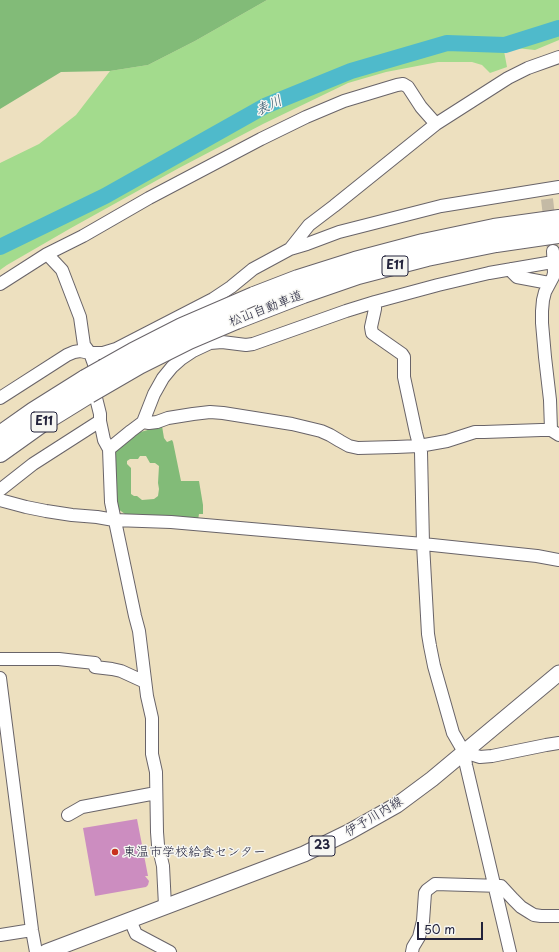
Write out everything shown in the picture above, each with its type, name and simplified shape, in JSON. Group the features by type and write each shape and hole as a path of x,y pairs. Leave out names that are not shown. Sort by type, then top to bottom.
{"highway":[{"name":"松山自動車道","path":"0,453 42,423 87,386 133,352 182,327 254,296 305,276 423,243 494,228 559,219"},
{"name":"松山自動車道","path":"0,435 34,410 146,362 189,340 304,294 358,275 427,257 496,243 559,234"}],"main road":[{"name":"伊予川内線","path":"46,952 304,854 350,832 397,805 432,779 559,673"}],"street":[{"path":"290,249 309,225 436,124 508,78 528,68 559,57"},
{"path":"0,284 47,254 83,236 149,198 261,139 306,117 344,101 403,84 408,87 436,124"},
{"path":"0,398 67,355 80,351 103,353 116,349 213,299 253,269 290,249 339,232 441,206 547,194 559,187"},
{"path":"47,254 62,270 80,319 84,345 90,353 94,364 96,398 100,410 100,421 104,440 109,449 111,502 139,631 147,696 152,718 152,754 156,772 157,832 158,845 163,866 165,906"},
{"path":"109,449 143,422 154,394 163,378 172,367 193,351 210,343 222,342 246,345 253,344 375,302 438,285 556,258 554,273 543,300 542,311 546,370 555,433 541,430 475,432 447,442 419,446 358,448 340,442 321,431 299,425 223,413 210,412 168,418 157,422 143,422"},
{"path":"511,269 513,274 517,277 549,283"},
{"path":"210,343 209,339 213,299"},
{"path":"375,302 371,327 372,333 404,357 404,377 421,452 422,544 428,634 431,653 453,733 464,752 510,952"},
{"path":"0,490 33,464 100,421"},
{"path":"0,500 46,511 114,520 171,522 422,544 537,556 559,560"},
{"path":"0,659 59,659 95,663 95,667 121,671 145,682"},
{"path":"0,678 36,952"},
{"path":"464,752 480,757 492,756 559,743"},
{"path":"68,815 82,807 156,793"},
{"path":"412,952 413,947 419,937 423,921 425,893 430,886 435,884 501,886 521,907 534,915 559,916"},
{"path":"130,920 136,934 170,952"},
{"path":"0,935 32,930"}],"green space":[{"path":"0,0 267,0 195,41 148,65 110,71 61,72 0,109"},
{"path":"267,0 559,0 559,40 535,50 516,48 504,51 507,67 490,73 482,65 472,62 438,62 386,72 348,83 263,124 179,168 71,228 0,270 0,163 39,144 76,115 110,71 148,65 195,41"},
{"path":"162,426 164,438 167,442 172,440 181,481 199,481 203,514 199,514 198,520 125,514 118,509 115,503 113,449 137,433","holes":["140,456 146,456 150,463 155,463 159,466 159,489 158,496 154,499 142,500 131,494 131,468 127,464 127,461 130,459 138,459"]}],"building":[{"name":"東温市学校給食センター","path":"137,819 148,876 145,876 149,881 148,885 146,887 95,896 83,828"}],"waterway":[{"name":"表川","path":"0,247 105,196 265,106 351,71 447,43 505,45 559,28"}],"tunnel":[{"path":"547,199 553,251"}],"place":[{"name":"東温市学校給食センター","path":"115,852"}]}
